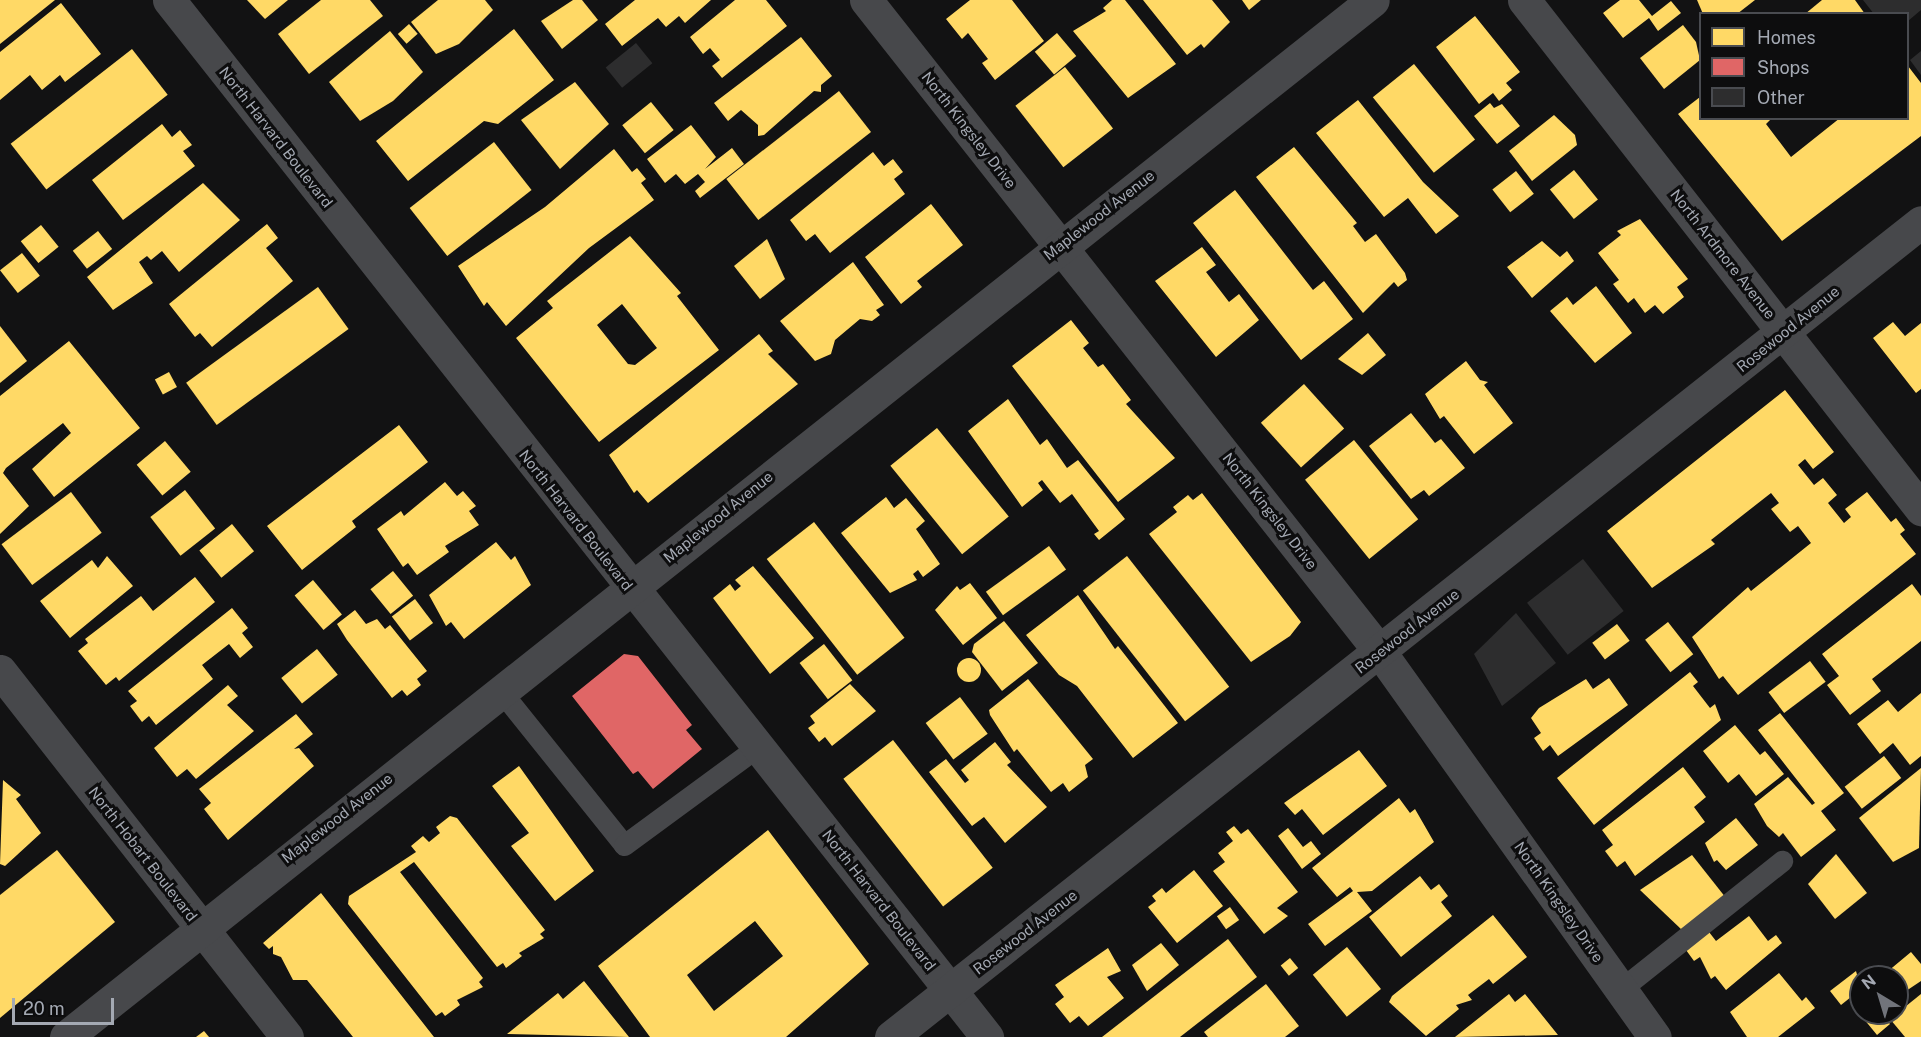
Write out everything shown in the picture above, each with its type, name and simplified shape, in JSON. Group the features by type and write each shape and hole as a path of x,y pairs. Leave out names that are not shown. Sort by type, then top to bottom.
{"street":[{"name":"North Harvard Boulevard","path":"169,0 630,588 759,746 987,1037"},
{"name":"North Kingsley Drive","path":"866,0 1380,652 1655,1037"},
{"name":"Maplewood Avenue","path":"66,1037 200,926 1373,0"},
{"name":"North Ardmore Avenue","path":"1524,0 1921,509"},
{"name":"Rosewood Avenue","path":"891,1037 1784,333 1921,222"},
{"name":"North Hobart Boulevard","path":"0,671 287,1037"}],"lane":[{"path":"500,690 624,845 759,746"},
{"path":"1621,988 1782,861"}],"building: Homes":[{"path":"0,0 55,0 0,44"},
{"path":"247,0 288,0 265,19"},
{"path":"321,0 370,0 383,16 309,74 278,34"},
{"path":"438,0 485,0 493,10 459,44 436,54 411,22"},
{"path":"573,0 582,0 598,20 562,49 541,21"},
{"path":"635,0 711,0 685,23 679,16 666,27 658,18 622,46 605,24"},
{"path":"735,0 766,0 787,26 722,78 712,66 720,60 710,48 703,54 690,37"},
{"path":"970,0 1012,0 1044,41 995,80 982,63 988,59 968,33 962,39 946,19"},
{"path":"1112,0 1125,0 1176,64 1128,98 1073,31 1106,11 1103,8"},
{"path":"1143,0 1212,0 1230,22 1204,48 1201,44 1187,55"},
{"path":"1242,0 1261,0 1249,10"},
{"path":"1620,0 1639,0 1652,16 1671,1 1681,13 1658,31 1649,18 1623,38 1603,13"},
{"path":"1697,0 1755,0 1740,12 1702,12"},
{"path":"1822,0 1855,0 1864,12 1807,12"},
{"path":"61,3 101,54 65,82 60,75 42,90 30,75 0,100 0,52"},
{"path":"1475,16 1520,72 1506,83 1512,90 1499,101 1493,93 1479,104 1436,47"},
{"path":"409,24 418,34 407,44 398,34"},
{"path":"1683,25 1696,42 1699,61 1664,89 1640,58"},
{"path":"514,29 554,80 498,124 484,121 408,181 376,141"},
{"path":"390,31 423,72 393,101 360,121 329,82"},
{"path":"1057,33 1076,56 1054,75 1035,52"},
{"path":"801,37 832,76 821,85 821,92 814,91 764,135 758,136 758,125 741,110 728,121 714,103"},
{"path":"132,49 168,95 46,190 11,144"},
{"path":"1414,64 1475,139 1434,173 1373,97"},
{"path":"1065,67 1113,128 1063,167 1015,106"},
{"path":"1909,67 1921,83 1921,136 1782,241 1678,114 1699,98 1699,120 1770,120 1766,124 1791,157 1837,120 1909,120"},
{"path":"575,82 609,124 560,169 521,120"},
{"path":"839,91 871,132 758,220 726,179"},
{"path":"1358,100 1423,182 1459,216 1436,234 1408,198 1384,217 1316,133"},
{"path":"651,102 674,130 645,153 622,125"},
{"path":"1490,103 1494,108 1502,104 1520,126 1497,144 1474,116"},
{"path":"1554,115 1575,135 1577,145 1532,181 1509,151"},
{"path":"162,124 172,137 180,130 192,145 183,151 195,166 123,220 92,180"},
{"path":"691,125 716,157 705,169 732,148 744,164 700,198 695,191 705,182 698,174 685,184 676,174 665,183 647,159"},
{"path":"494,142 532,190 447,256 410,208"},
{"path":"1294,147 1357,223 1353,226 1365,242 1376,234 1405,273 1407,280 1398,287 1394,282 1363,313 1256,177"},
{"path":"614,149 632,172 637,168 646,179 641,183 654,200 589,248 506,326 487,302 484,306 458,266 545,207"},
{"path":"873,152 884,166 893,159 903,172 894,179 905,194 830,253 815,234 806,241 790,220"},
{"path":"1574,170 1598,200 1574,219 1550,190"},
{"path":"1516,171 1534,194 1510,212 1492,189"},
{"path":"203,183 240,220 179,272 162,251 151,260 147,256 139,262 153,283 113,310 87,277"},
{"path":"1235,190 1313,290 1324,281 1353,319 1301,360 1193,223"},
{"path":"931,204 963,245 917,281 922,287 901,304 865,257"},
{"path":"1640,219 1688,279 1677,287 1684,297 1663,314 1655,305 1645,313 1634,298 1628,303 1613,284 1619,280 1598,253 1621,235 1617,231"},
{"path":"267,224 278,238 266,248 293,281 212,347 200,333 195,337 169,304"},
{"path":"41,225 59,247 38,263 21,241"},
{"path":"98,231 112,249 87,269 73,251"},
{"path":"630,236 681,293 677,296 719,350 599,442 516,338 553,308 547,301","holes":["622,304 657,348 635,365 628,364 597,325"]},
{"path":"767,239 785,279 760,299 734,266"},
{"path":"1542,241 1560,257 1567,251 1574,261 1532,298 1507,267"},
{"path":"1202,247 1216,265 1206,272 1229,302 1239,294 1259,320 1216,357 1155,281"},
{"path":"22,253 40,276 18,293 0,270"},
{"path":"853,262 884,305 876,310 880,315 872,321 860,319 835,340 831,354 815,361 780,321"},
{"path":"1596,286 1632,333 1595,363 1550,311 1567,297 1573,305"},
{"path":"318,287 349,329 217,425 186,383"},
{"path":"1071,320 1089,343 1083,348 1098,367 1103,364 1131,400 1126,404 1175,458 1118,502 1012,366"},
{"path":"1893,322 1905,336 1921,323 1921,389 1916,393 1873,338"},
{"path":"0,326 27,361 0,383"},
{"path":"1368,333 1386,355 1362,375 1338,359"},
{"path":"759,334 773,351 768,354 798,384 648,503 637,490 634,493 609,455"},
{"path":"69,341 140,428 54,497 32,469 71,433 63,423 6,468 3,473 29,506 0,534 0,396"},
{"path":"1466,361 1480,380 1488,382 1484,385 1513,423 1474,454 1444,416 1440,419 1425,394"},
{"path":"169,372 177,387 163,395 155,380"},
{"path":"1304,384 1344,429 1301,467 1261,423"},
{"path":"1785,390 1834,452 1813,469 1805,459 1798,465 1814,485 1823,478 1837,495 1828,503 1844,523 1851,517 1845,509 1867,492 1891,522 1896,518 1905,530 1900,534 1916,554 1738,695 1723,676 1719,679 1692,637 1748,587 1751,591 1811,543 1798,526 1790,532 1771,509 1779,503 1771,493 1711,540 1715,544 1652,588 1607,531"},
{"path":"1008,399 1040,445 1047,439 1067,468 1078,460 1125,519 1099,540 1094,534 1099,531 1072,494 1060,503 1042,480 1038,483 1043,490 1022,507 968,431"},
{"path":"1411,413 1435,443 1441,439 1465,468 1429,496 1424,490 1411,499 1369,446"},
{"path":"399,425 428,462 352,521 356,527 302,570 267,526"},
{"path":"937,428 1009,517 962,554 890,466"},
{"path":"1354,440 1418,519 1369,559 1305,480"},
{"path":"165,441 191,472 162,495 137,465"},
{"path":"445,482 457,496 463,491 476,506 469,511 479,525 445,546 449,552 417,575 408,563 403,567 377,529 401,511 404,516"},
{"path":"185,490 215,529 180,556 150,517"},
{"path":"71,492 102,533 32,585 2,544"},
{"path":"1202,493 1301,622 1290,636 1251,662 1149,534 1177,512 1173,507 1188,495 1193,500"},
{"path":"886,497 894,508 906,498 925,521 916,529 940,564 923,577 918,570 913,574 917,580 890,593 841,533"},
{"path":"814,522 905,638 857,675 767,559"},
{"path":"232,524 254,551 221,578 199,550"},
{"path":"496,542 511,560 515,556 531,585 464,639 451,622 446,626 429,595"},
{"path":"1049,546 1066,569 1003,615 986,592"},
{"path":"107,556 133,586 70,638 40,601 92,560 98,568"},
{"path":"1127,556 1229,687 1185,721 1083,590"},
{"path":"753,566 814,638 770,674 713,598 730,584 735,591 741,586 735,580"},
{"path":"393,571 413,596 391,614 370,589"},
{"path":"195,577 215,602 119,681 116,677 106,685 78,651 88,643 85,639 141,596 153,611"},
{"path":"313,580 342,614 324,630 295,595"},
{"path":"970,583 997,618 963,645 935,610 957,586 960,590"},
{"path":"1912,584 1921,596 1921,641 1872,679 1881,691 1850,715 1827,685 1839,676 1822,654"},
{"path":"1078,595 1115,649 1118,646 1178,723 1133,758 1077,686 1059,675 1026,635"},
{"path":"415,599 433,623 410,640 392,616"},
{"path":"232,608 248,628 242,633 253,647 240,658 229,644 202,665 213,679 156,725 149,716 142,722 130,706 137,701 128,691"},
{"path":"355,610 366,624 377,619 385,629 390,625 427,671 417,679 421,685 407,696 402,690 392,698 337,624"},
{"path":"1004,621 1038,663 1002,691 972,652 974,644"},
{"path":"1668,622 1693,654 1670,672 1645,640"},
{"path":"1617,624 1630,641 1605,659 1592,643"},
{"path":"824,644 852,680 828,699 800,663"},
{"path":"317,649 338,675 302,704 281,678"},
{"path":"969,658 977,662 981,670 977,678 969,682 961,678 957,670 961,662"},
{"path":"1810,661 1826,682 1784,713 1768,692"},
{"path":"1690,672 1698,682 1693,686 1710,708 1715,704 1721,720 1594,825 1557,778"},
{"path":"1609,678 1628,705 1558,756 1550,745 1543,751 1534,738 1541,733 1531,718 1539,708 1586,679 1593,689"},
{"path":"1028,679 1093,759 1085,765 1088,777 1069,792 1063,783 1051,792 1017,749 1014,752 990,715 989,710"},
{"path":"850,684 876,711 832,746 825,737 819,742 808,728 815,723 810,716"},
{"path":"228,685 238,696 227,705 254,731 196,779 187,769 177,777 154,748"},
{"path":"1921,693 1921,756 1910,765 1893,743 1880,754 1857,724 1888,700 1898,712"},
{"path":"960,697 988,734 953,760 926,723"},
{"path":"1780,713 1844,793 1821,811 1836,830 1801,857 1783,833 1779,837 1767,826 1754,804 1788,777 1812,805 1815,803 1758,730"},
{"path":"296,714 313,734 294,749 299,748 314,766 228,840 204,809 211,803 199,789"},
{"path":"1735,725 1760,755 1765,751 1784,774 1756,796 1739,774 1728,783 1703,751"},
{"path":"893,740 993,868 943,906 843,779"},
{"path":"995,742 1011,762 1007,765 1047,807 1005,843 984,817 972,826 929,772 946,759 965,783 969,780 961,770"},
{"path":"1359,750 1387,786 1323,835 1302,809 1295,815 1284,803"},
{"path":"1884,756 1901,778 1862,809 1845,787"},
{"path":"519,766 594,871 555,901 511,846 529,833 492,786"},
{"path":"1683,767 1706,797 1694,807 1705,822 1635,876 1625,861 1617,867 1605,851 1613,845 1602,830"},
{"path":"1921,768 1919,848 1893,862 1859,818"},
{"path":"3,780 21,795 16,799 41,833 5,866 0,864"},
{"path":"1399,798 1410,813 1415,809 1434,842 1372,891 1357,892 1372,911 1325,946 1308,924 1353,891 1350,887 1337,897 1312,868"},
{"path":"450,816 457,818 545,930 540,934 544,938 519,953 522,956 506,968 503,963 497,967 414,862 400,872 483,978 479,982 483,987 457,1000 460,1005 445,1016 442,1012 436,1016 348,904 349,896 416,852 411,846 423,836 429,842 440,833 436,827"},
{"path":"1736,818 1758,845 1726,870 1717,860 1714,862 1705,843"},
{"path":"1234,826 1241,834 1248,829 1298,892 1277,908 1288,916 1264,934 1213,871 1225,862 1218,853 1233,841 1226,832"},
{"path":"1288,828 1303,847 1311,841 1321,854 1302,869 1278,836"},
{"path":"768,830 869,964 786,1037 650,1037 598,966","holes":["755,921 783,956 714,1011 687,975"]},
{"path":"57,850 115,922 0,1018 0,895"},
{"path":"1836,854 1867,893 1835,919 1808,884"},
{"path":"1692,855 1726,898 1682,930 1640,890"},
{"path":"1194,870 1223,906 1177,943 1148,907 1156,901 1152,896 1162,888 1166,893"},
{"path":"1420,876 1431,890 1439,884 1448,896 1441,902 1452,916 1401,957 1369,917"},
{"path":"321,893 434,1037 353,1037 307,980 293,980 281,957 273,954 273,946 269,949 263,943"},
{"path":"1230,907 1239,920 1226,929 1217,916"},
{"path":"1493,915 1527,957 1493,984 1489,979 1468,995 1472,1000 1456,1005 1459,1009 1426,1036 1389,1002 1392,996"},
{"path":"1749,916 1768,941 1776,935 1782,943 1726,990 1715,976 1711,979 1700,957 1694,961 1686,950 1709,932 1716,941"},
{"path":"1228,939 1257,977 1180,1037 1102,1037"},
{"path":"1161,943 1179,965 1147,991 1132,965"},
{"path":"1347,947 1381,989 1347,1017 1313,975"},
{"path":"1108,948 1121,971 1107,977 1124,998 1088,1026 1079,1016 1070,1023 1055,1004 1064,997 1055,985"},
{"path":"1911,952 1921,964 1921,981 1909,989 1909,965 1895,965"},
{"path":"1290,958 1298,968 1289,976 1281,966"},
{"path":"1779,973 1802,1001 1806,997 1815,1008 1778,1037 1747,1037 1730,1012"},
{"path":"1849,976 1849,999 1841,1005 1830,991"},
{"path":"584,981 629,1037 507,1034 558,993 563,999"},
{"path":"1266,984 1299,1026 1285,1037 1208,1037 1204,1032"},
{"path":"1509,994 1515,1002 1525,994 1558,1035 1455,1037"},
{"path":"1921,994 1921,1037 1905,1037 1895,1025 1909,1025 1909,1004"},
{"path":"1869,1025 1889,1025 1877,1035"},
{"path":"204,1031 209,1037 196,1037"}],"building: Shops":[{"path":"624,654 638,656 692,725 686,730 702,749 653,789 638,771 633,774 572,696"}],"building: Other":[{"path":"1863,0 1921,0 1921,10 1909,20 1909,12 1872,12"},
{"path":"636,43 652,63 622,88 606,68"},
{"path":"1921,51 1921,75 1910,60"},
{"path":"1583,559 1624,611 1568,655 1527,603"},
{"path":"1516,613 1556,663 1502,706 1474,654"}]}
